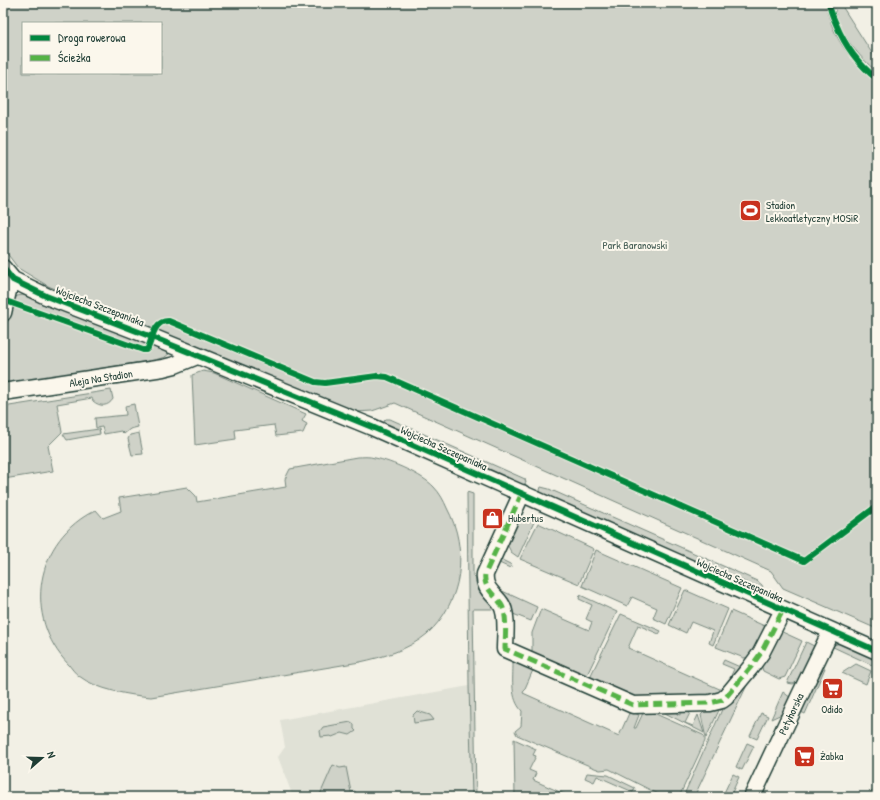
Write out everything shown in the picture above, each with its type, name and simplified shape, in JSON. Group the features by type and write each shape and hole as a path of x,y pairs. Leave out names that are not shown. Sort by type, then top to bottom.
{"street":[{"path":"3,313 8,291 8,274"},
{"name":"Wojciecha Szczepaniaka","path":"8,274 46,296 152,337 372,427 783,610 877,650"},
{"name":"Aleja Na Stadion","path":"3,392 163,368 197,356"},
{"path":"522,493 484,578 486,587 503,608 505,618 506,649 633,705 710,704 726,697 750,668 761,653 783,610"},
{"name":"Petyhorska","path":"752,797 832,631"}],"shaded area":[{"path":"469,686 472,797 293,797 278,757 285,747 280,720"}],"green space":[{"name":"Park Baranowski","path":"3,3 825,3 833,28 844,48 858,65 877,83 877,629 783,588 771,571 395,403 372,411 356,412 48,286 18,268 3,248"},
{"path":"834,3 840,3 877,61 877,72 855,50 843,32"},
{"path":"23,295 147,344 143,348 13,301 17,296"},
{"path":"11,305 145,353 149,352 152,345 169,354 155,360 3,384 3,340"},
{"path":"203,371 214,373 306,414 302,421 307,424 303,433 276,436 274,425 235,430 236,439 195,445 192,375"},
{"path":"111,390 113,399 106,405 98,404 93,401 92,398 57,404 62,432 48,446 53,471 4,479 3,407"},
{"path":"134,404 138,427 130,429 124,434 121,431 104,434 102,427 96,428 95,418 126,415 125,406"},
{"path":"386,419 390,419 525,479 526,483 523,485 387,426 384,421"},
{"path":"99,429 100,434 67,440 63,434"},
{"path":"139,433 143,454 132,455 128,439 130,435"},
{"path":"357,457 370,457 398,465 429,482 440,494 454,524 460,557 459,574 455,591 448,607 439,621 420,640 404,649 378,658 360,662 151,697 114,691 86,681 75,672 54,646 45,625 41,603 42,580 48,559 59,540 75,523 96,510 103,518 121,511 119,498 187,487 196,496 197,502 286,487 285,479 290,469"},
{"path":"541,487 549,489 757,581 762,585 764,591 762,592 541,494"},
{"path":"467,492 473,494 473,576 478,578 478,588 482,595 496,609 473,609 476,797 472,797"},
{"path":"517,514 534,522 518,557 511,552 507,544"},
{"path":"538,523 594,549 579,584 520,559"},
{"path":"596,550 682,588 666,624 653,618 657,608 632,597 627,606 582,586"},
{"path":"496,557 512,565 510,568 497,562 487,584 537,607 531,621 513,614 507,600 486,585 487,578"},
{"path":"685,590 728,609 713,645 709,643 713,631 691,622 686,633 669,625"},
{"path":"580,595 617,612 585,679 532,656 532,633 541,609 589,630 592,622 586,619 592,605 579,599"},
{"path":"731,611 769,628 750,657 744,658 716,647"},
{"path":"621,614 661,631 659,634 638,625 628,648 724,691 734,669 722,664 724,660 740,667 740,669 722,695 631,700 588,681"},
{"path":"778,630 802,641 785,677 779,679 763,671 761,664"},
{"path":"806,642 814,646 814,649 799,681 793,684 787,683"},
{"path":"840,643 873,658 874,666 831,646"},
{"path":"513,663 539,669 538,672 533,670 523,693 619,736 630,711 639,715 634,728 636,728 643,713 649,711 703,735 705,737 705,741 679,797 664,797 609,769 600,770 517,735 515,731 521,726 522,711 518,706 514,695"},
{"path":"856,664 871,671 866,684 842,673"},
{"path":"823,667 825,668 805,714 801,712"},
{"path":"748,683 694,797 683,797 724,705"},
{"path":"783,692 791,698 784,713 771,719"},
{"path":"720,708 706,738 701,715 706,710"},
{"path":"659,710 677,710 677,714 680,715 680,710 691,711 685,723 693,726 698,715 704,733"},
{"path":"417,711 430,715 434,720 414,723 413,715"},
{"path":"761,713 768,716 757,739 750,736"},
{"path":"351,722 354,724 354,729 356,731 350,735 342,733 332,737 321,737 320,731 323,727"},
{"path":"514,739 536,749 533,755 536,756 529,770 536,773 533,780 571,797 515,797"},
{"path":"747,743 754,746 742,770 736,767"},
{"path":"333,765 340,768 346,767 351,792 355,791 356,797 319,797"},
{"path":"587,773 608,775 635,788 633,792 597,776 594,782 585,778"},
{"path":"733,774 739,777 730,797 722,797"}],"marked path":[{"path":"522,493 485,574 487,587 501,604 505,614 505,649 633,705 710,703 722,700 726,697 750,668 761,653 783,610"}],"cycle path":[{"path":"829,3 834,19 848,47 858,61 877,79"},
{"path":"3,268 13,280 46,296 152,337 372,427 877,651"},
{"path":"3,300 143,350 148,348 157,326 164,321 169,321 315,382 325,383 377,376 387,377 804,561 877,506"}],"place":[{"name":"Stadion Lekkoatletyczny MOSiR","path":"750,211"},
{"name":"Hubertus","path":"493,518"},
{"name":"Odido","path":"832,689"},
{"name":"Żabka","path":"805,756"}]}
